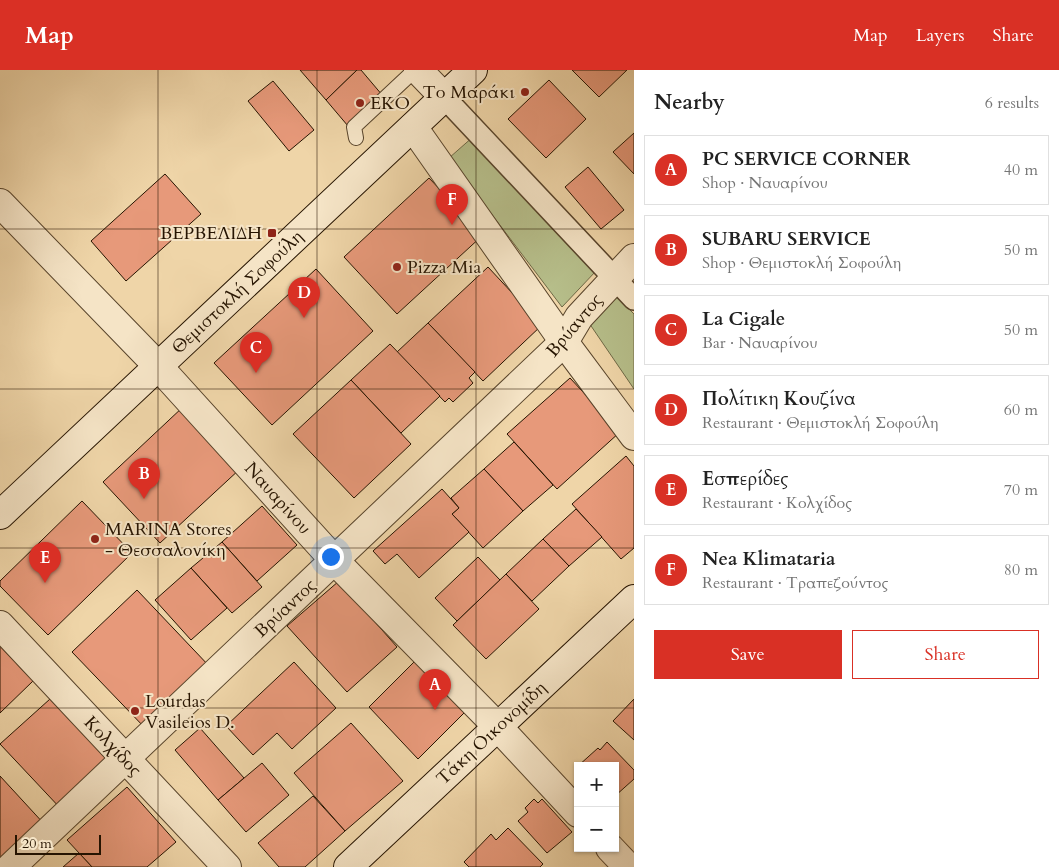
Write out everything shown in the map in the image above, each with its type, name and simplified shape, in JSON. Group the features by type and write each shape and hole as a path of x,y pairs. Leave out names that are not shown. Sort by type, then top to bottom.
{"street":[{"path":"416,70 634,299"},
{"name":"Θεμιστοκλή Σοφούλη","path":"0,514 473,70"},
{"path":"413,127 564,342 634,436"},
{"name":"Ναυαρίνου","path":"0,203 158,366 335,561 498,727 574,809"},
{"name":"Βρύαντος","path":"11,867 564,342 578,317 634,258"},
{"name":"Τάκη Οικονομίδη","path":"348,867 634,599"},
{"name":"Κολχίδος","path":"0,625 227,867"},
{"path":"614,852 628,867"}],"lane":[{"path":"356,138 354,127 416,70"}],"green space":[{"path":"474,136 596,271 562,307 449,158"},
{"path":"613,293 634,314 634,389 587,320"}],"building":[{"path":"300,70 357,70 326,100"},
{"path":"357,70 361,70 383,96 348,126 326,100"},
{"path":"572,70 627,70 599,97"},
{"path":"549,80 586,119 546,158 508,119"},
{"path":"273,81 314,130 289,151 248,101"},
{"path":"634,133 634,174 613,152"},
{"path":"588,167 624,210 601,229 565,187"},
{"path":"165,174 201,214 126,281 91,241"},
{"path":"429,178 483,235 397,314 344,257"},
{"path":"488,267 542,325 483,381 428,323"},
{"path":"316,269 373,331 272,425 214,363"},
{"path":"428,323 475,372 469,378 473,383 453,402 449,398 445,402 397,352"},
{"path":"390,344 440,396 401,433 351,380"},
{"path":"570,378 620,432 557,489 507,434"},
{"path":"351,380 411,444 354,498 293,434"},
{"path":"184,406 241,468 160,543 103,482"},
{"path":"514,442 553,485 523,511 484,469"},
{"path":"626,456 634,466 634,548 621,559 572,504"},
{"path":"484,469 523,511 483,548 452,514 459,508 451,498"},
{"path":"442,489 459,508 452,514 469,532 419,578 397,554 385,564 373,551"},
{"path":"82,501 132,553 48,635 0,586 0,581"},
{"path":"262,506 297,545 257,581 222,542"},
{"path":"576,509 602,537 569,566 543,539"},
{"path":"543,539 569,566 532,601 506,574"},
{"path":"222,542 262,587 232,613 191,568"},
{"path":"478,557 500,580 457,621 435,598"},
{"path":"191,568 227,608 191,640 155,600"},
{"path":"506,574 539,609 486,659 453,625"},
{"path":"339,581 397,647 347,692 287,626"},
{"path":"137,590 211,668 146,729 72,652"},
{"path":"0,646 33,681 0,713"},
{"path":"415,661 465,712 418,759 369,707"},
{"path":"294,662 336,708 292,749 277,733 253,755 226,726"},
{"path":"50,699 111,764 62,810 0,744"},
{"path":"634,699 634,740 613,721"},
{"path":"351,723 403,781 345,831 294,773"},
{"path":"200,728 244,778 218,800 175,750"},
{"path":"607,742 634,770 634,779 619,792 619,762 582,762 598,748 600,750"},
{"path":"262,763 289,795 246,832 218,800"},
{"path":"0,776 46,826 0,867"},
{"path":"127,787 176,842 147,867 92,867 67,840"},
{"path":"313,796 345,831 305,867 279,867 258,843"},
{"path":"534,799 538,803 542,799 572,832 547,853 518,821 528,812 525,808"},
{"path":"508,828 543,864 540,867 469,867 464,862 491,834 496,840"},
{"path":"79,853 92,867 63,867"}],"place":[{"name":"Το Μαράκι","path":"525,92"},
{"name":"EKO","path":"360,103"},
{"name":"Nea Klimataria","path":"452,225"},
{"name":"ΒΕΡΒΕΛΙΔΗ","path":"272,233"},
{"name":"Pizza Mia","path":"397,267"},
{"name":"Πολίτικη Κουζίνα","path":"304,318"},
{"name":"La Cigale","path":"256,373"},
{"name":"SUBARU SERVICE","path":"144,499"},
{"name":"MARINA Stores - Θεσσαλονίκη","path":"95,539"},
{"name":"Εσπερίδες","path":"45,583"},
{"name":"PC SERVICE CORNER","path":"435,710"},
{"name":"Lourdas Vasileios D.","path":"135,711"}]}
